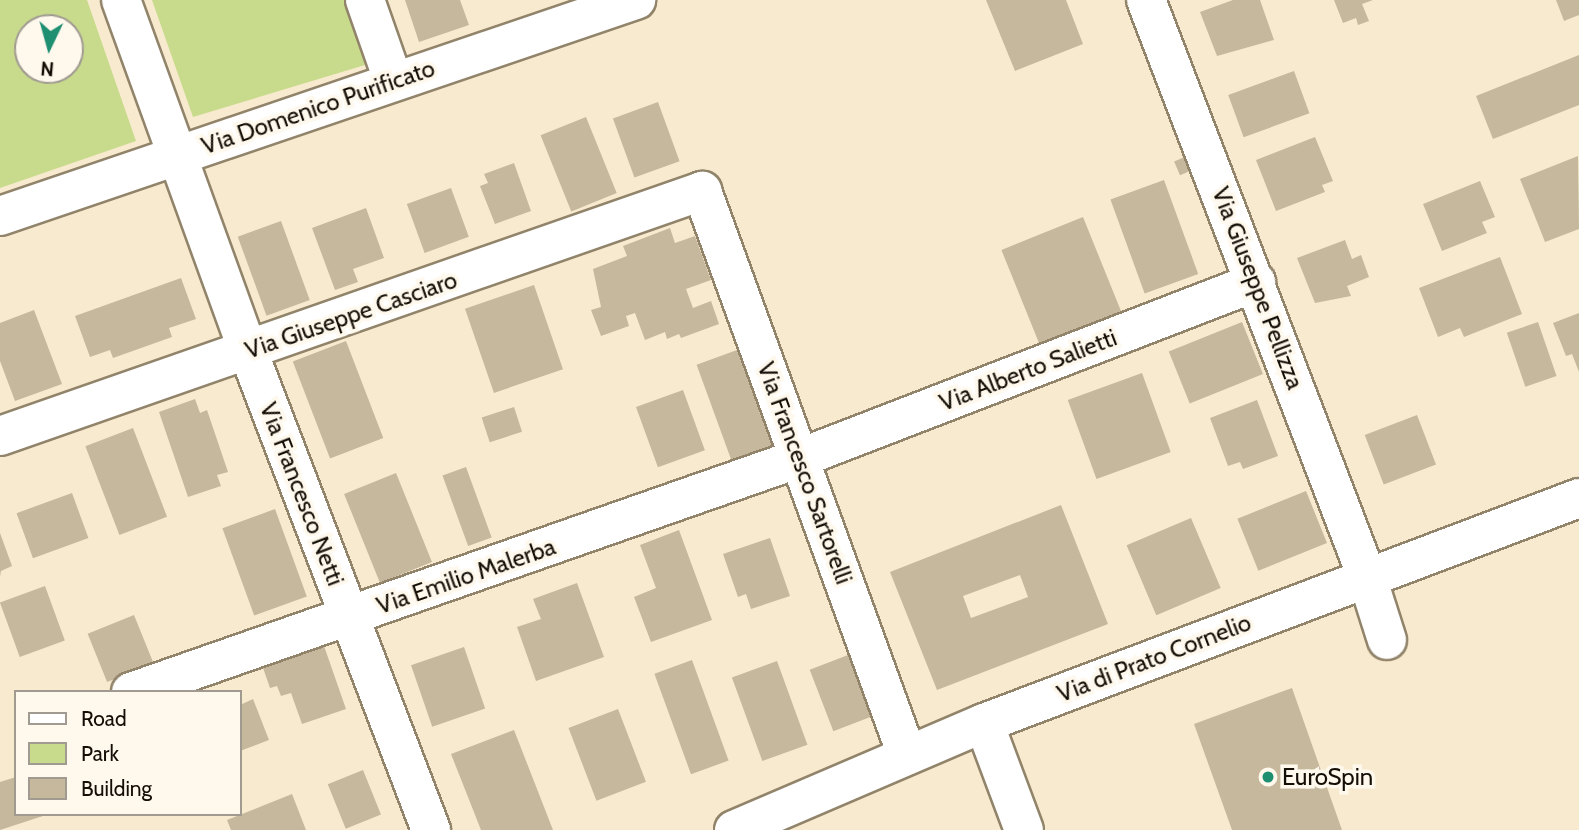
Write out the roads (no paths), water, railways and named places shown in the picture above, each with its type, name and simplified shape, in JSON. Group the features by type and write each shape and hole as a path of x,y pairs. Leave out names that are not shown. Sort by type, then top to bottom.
{"street":[{"name":"Via Francesco Netti","path":"121,0 175,156 248,351 432,830"},
{"path":"365,0 393,80"},
{"name":"Via Domenico Purificato","path":"0,216 393,80 636,0"},
{"name":"Via Giuseppe Pellizza","path":"1146,0 1256,282 1367,576 1388,640"},
{"name":"Via Giuseppe Casciaro","path":"0,436 702,191"},
{"name":"Via Francesco Sartorelli","path":"702,191 907,755"},
{"name":"Via Alberto Salietti","path":"800,458 1256,282"},
{"name":"Via Emilio Malerba","path":"137,690 800,458"},
{"name":"Via di Prato Cornelio","path":"735,830 984,723 1579,498"},
{"path":"984,723 1024,830"}],"place":[{"name":"EuroSpin","path":"1268,777"}]}
